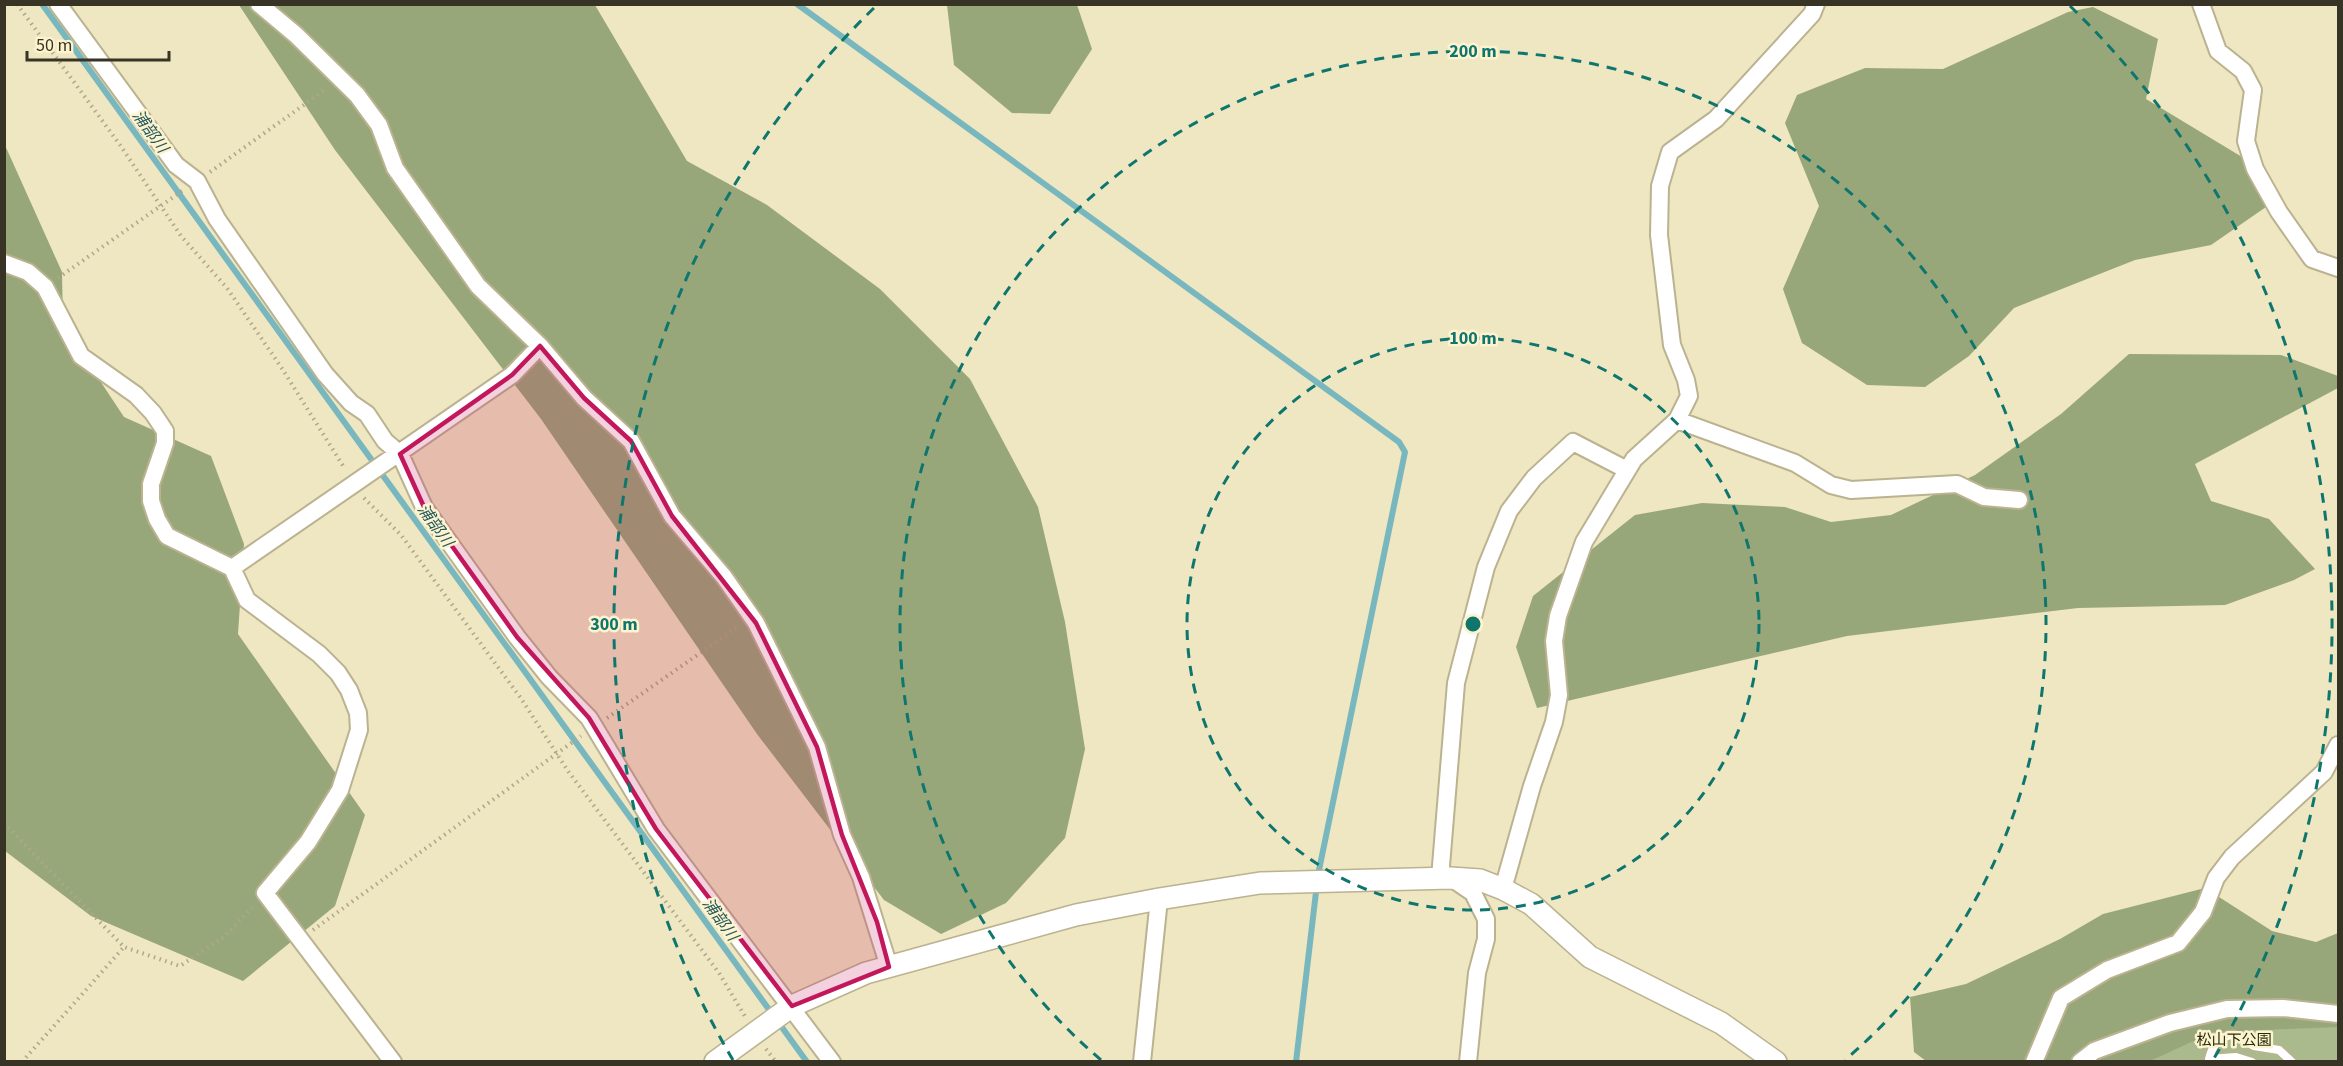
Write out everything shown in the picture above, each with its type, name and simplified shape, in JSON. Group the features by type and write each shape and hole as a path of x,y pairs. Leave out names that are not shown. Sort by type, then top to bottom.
{"street":[{"path":"58,4 176,165 197,181 217,219 325,374 351,403 367,414 385,441 400,454 424,507 517,637 595,727 656,829 792,1006 832,1062"},
{"path":"259,4 296,35 357,95 379,125 395,168 478,286 540,346 584,398 631,441 672,516 724,577 752,617 817,747 843,835 861,877 889,967"},
{"path":"1503,888 1532,786 1554,722 1559,695 1554,641 1558,616 1584,542 1634,459 1677,420 1689,396 1686,380 1672,345 1659,235 1659,186 1670,152 1716,119 1812,14 1816,4"},
{"path":"2201,4 2218,51 2243,70 2253,90 2246,141 2255,170 2279,212 2312,259 2338,268"},
{"path":"4,263 28,272 45,288 81,356 136,395 153,413 165,431 165,443 151,484 151,501 157,519 167,536 232,568 247,600 319,654 338,673 349,690 358,713 359,730 340,789 308,842 265,893 393,1062"},
{"path":"232,568 512,375 540,346"},
{"path":"1677,420 1795,463 1831,485 1851,490 1957,484 1984,497 2019,500"},
{"path":"1446,878 1456,683 1486,567 1509,512 1534,478 1573,442 1627,470"},
{"path":"2034,1062 2061,998 2106,970 2178,943 2203,912 2217,878 2232,857 2324,772 2338,745"},
{"path":"1446,878 1473,893 1485,919 1486,939 1477,973 1468,1062"},
{"path":"715,1062 792,1006 867,973 1076,915 1159,898 1260,883 1446,878 1480,880 1503,888 1532,904 1590,957 1721,1023 1776,1062"},
{"path":"1142,1062 1159,898"},
{"path":"2080,1062 2094,1051 2170,1023 2227,1009 2283,1008 2338,1014"}],"lane":[{"path":"2252,1062 2236,1057 2209,1059 2213,1046 2219,1039 2234,1035 2254,1046 2278,1050 2292,1062"}],"path":[{"path":"17,4 120,145 182,237 227,288 330,442 353,485 374,511 401,535 520,697 556,753 719,973 741,1007 753,1035 776,1062"},
{"path":"300,939 556,753 752,617"},
{"path":"4,823 124,947 180,966 224,937 265,893"},
{"path":"22,1062 124,947"}],"highlighted area":[{"path":"540,346 584,398 631,441 672,516 756,623 817,747 842,835 877,922 889,967 792,1006 656,829 589,718 517,637 424,507 400,454 512,375"}],"green space":[{"path":"239,5 595,5 687,161 767,205 880,289 970,379 1038,507 1065,622 1085,749 1065,838 1006,903 941,934 884,900 757,734 541,419 335,150"},
{"path":"947,5 1077,5 1092,49 1050,114 1012,113 954,65"},
{"path":"2093,7 2158,39 2146,99 2242,157 2266,207 2211,245 2135,260 2014,308 1969,356 1925,387 1867,385 1802,343 1783,289 1819,206 1785,123 1797,95 1865,68 1943,69 2068,12"},
{"path":"4,143 62,272 63,325 124,417 211,456 244,544 238,634 365,815 335,906 243,981 91,916 5,851"},
{"path":"2129,354 2281,355 2338,376 2338,388 2195,464 2211,501 2269,519 2315,569 2294,580 2225,605 2078,608 1847,636 1537,708 1516,647 1533,596 1635,515 1702,503 1785,507 1831,522 1891,515 1975,475 2061,414"},
{"path":"2205,888 2272,931 2316,942 2338,933 2338,1027 2213,1032 2150,1061 1926,1061 1914,1052 1910,997 1966,984 2060,939 2103,914"},
{"name":"松山下公園","path":"2338,1024 2338,1061 2097,1062 2176,1030"}],"waterway":[{"name":"浦部川","path":"42,4 807,1062"},
{"path":"797,4 1399,442 1405,452 1318,875 1296,1062"}]}
